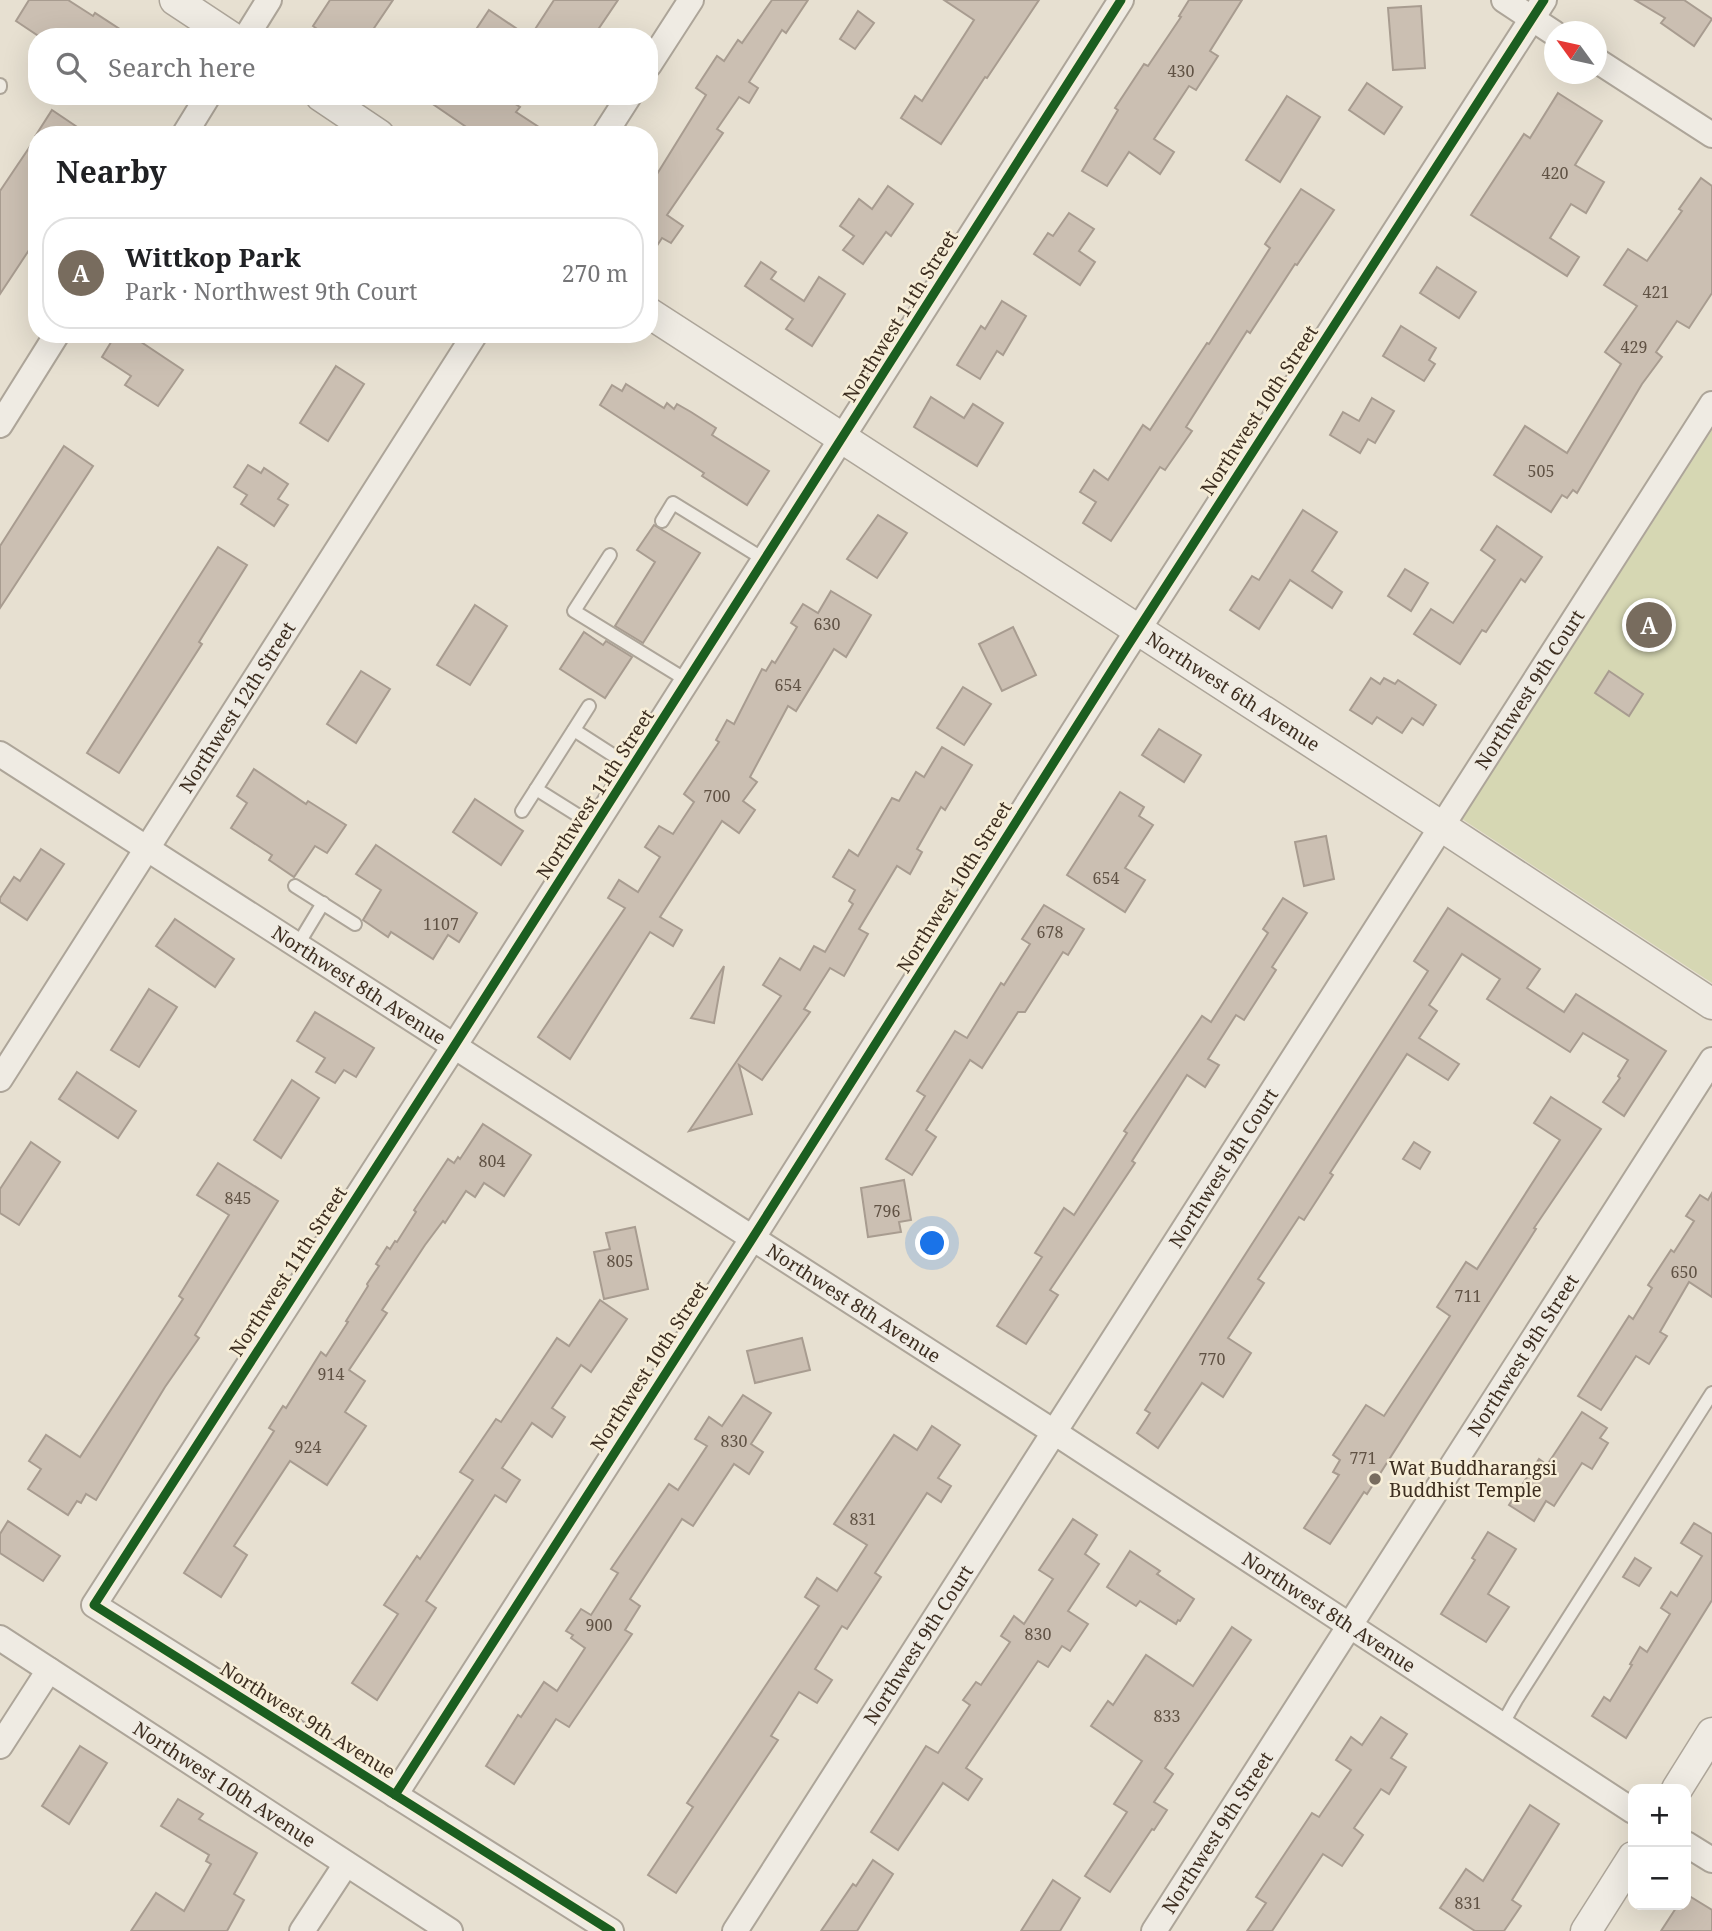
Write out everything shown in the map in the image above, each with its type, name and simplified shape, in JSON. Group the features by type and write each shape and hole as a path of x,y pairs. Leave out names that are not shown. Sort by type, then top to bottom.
{"street":[{"path":"175,0 217,28"},
{"path":"252,28 269,0"},
{"path":"658,51 691,0"},
{"name":"Northwest 11th Street","path":"94,1605 843,439 1121,0"},
{"path":"1504,0 1538,9"},
{"name":"Northwest 10th Street","path":"395,1795 752,1239 1138,629 1538,9"},
{"path":"1607,67 1712,135"},
{"path":"190,126 202,105"},
{"path":"334,105 366,126"},
{"path":"610,126 623,105"},
{"name":"Northwest 6th Avenue","path":"658,319 1712,1004"},
{"path":"0,425 52,343"},
{"name":"Northwest 12th Street","path":"0,1079 469,343"},
{"name":"Northwest 9th Court","path":"736,1931 1712,404"},
{"name":"Northwest 8th Avenue","path":"0,754 453,1048 1054,1432 1628,1808"},
{"name":"Northwest 9th Street","path":"1154,1931 1712,1060"},
{"name":"Northwest 9th Avenue","path":"94,1605 611,1931"},
{"name":"Northwest 10th Avenue","path":"0,1638 450,1931"},
{"path":"0,1746 49,1670"},
{"path":"1680,1784 1712,1733"},
{"path":"1691,1847 1712,1860"},
{"path":"302,1931 346,1864"},
{"path":"1586,1931 1628,1865"}],"lane":[{"path":"662,521 673,503 765,560"},
{"path":"610,555 574,611 688,681"},
{"path":"522,811 589,706"},
{"path":"574,730 632,768"},
{"path":"536,789 595,826"},
{"path":"295,886 355,924"},
{"path":"297,946 323,903"},
{"path":"1502,1726 1712,1393"}],"green space":[{"path":"1712,430 1712,983 1462,819"}],"building":[{"path":"29,0 68,0 118,28 28,29 16,21"},
{"path":"330,0 393,0 374,28 313,26"},
{"path":"554,0 618,0 599,28 536,28"},
{"path":"772,0 808,0 786,33 782,30 749,82 758,88 749,103 739,97 717,129 723,133 667,215 683,226 671,243 662,238 658,244 658,172 706,95 696,88 717,56 724,61 738,40 742,43"},
{"path":"944,0 1039,0 941,144 901,118 915,96 922,101 974,20"},
{"path":"1189,0 1242,0 1210,51 1218,56 1196,90 1189,86 1154,139 1174,152 1160,174 1129,152 1107,186 1082,171 1118,110 1115,108 1144,64 1148,66 1181,17 1179,16"},
{"path":"1635,0 1684,0 1712,19 1694,46 1661,23 1665,18"},
{"path":"1421,6 1425,68 1393,70 1388,8"},
{"path":"489,10 516,28 477,28"},
{"path":"858,11 874,23 855,49 840,39"},
{"path":"1367,83 1402,107 1384,134 1349,110"},
{"path":"1558,93 1602,121 1575,165 1604,182 1586,213 1571,204 1550,238 1579,257 1567,276 1471,215 1524,134 1530,138"},
{"path":"1287,96 1320,117 1280,182 1246,160"},
{"path":"434,105 517,105 520,107 516,112 537,126 465,126"},
{"path":"52,110 76,126 42,126"},
{"path":"28,149 28,252 0,294 0,191"},
{"path":"1701,178 1712,186 1712,293 1689,328 1677,321 1656,352 1662,357 1642,384 1577,493 1573,490 1567,498 1562,495 1551,512 1494,475 1525,426 1567,453 1621,364 1605,352 1637,306 1604,285 1628,249 1647,261"},
{"path":"888,186 913,204 891,236 886,232 863,264 843,250 854,236 840,226 859,199 872,209"},
{"path":"1301,189 1334,210 1250,333 1247,331 1186,427 1192,431 1165,470 1160,467 1111,541 1083,523 1096,502 1080,492 1094,470 1108,480 1143,425 1150,430 1270,248 1265,244"},
{"path":"1069,213 1094,229 1079,251 1095,262 1080,285 1034,254 1048,233 1053,236"},
{"path":"761,262 776,272 771,279 804,301 819,277 845,294 812,346 786,329 793,319 745,286"},
{"path":"1437,267 1476,292 1459,318 1420,293"},
{"path":"1002,301 1026,316 1003,355 997,351 980,379 957,365 981,326 985,329"},
{"path":"1401,326 1436,348 1429,360 1435,364 1424,381 1383,356"},
{"path":"111,343 142,343 183,370 158,406 125,385 131,376 102,357"},
{"path":"336,366 364,384 328,441 300,423"},
{"path":"626,384 664,408 667,403 674,409 677,404 691,412 716,428 712,435 769,471 747,505 702,476 704,473 600,405 612,385 622,391"},
{"path":"931,397 964,418 973,404 1003,423 977,466 914,427"},
{"path":"1372,398 1394,411 1375,443 1368,439 1360,453 1330,435 1343,412 1359,421"},
{"path":"64,446 93,466 0,608 0,546"},
{"path":"248,465 261,473 264,468 288,484 278,499 288,505 274,526 241,504 247,495 234,487"},
{"path":"1303,510 1337,532 1312,571 1342,592 1332,608 1290,580 1259,629 1230,610 1252,576 1259,580"},
{"path":"878,515 907,533 877,578 847,559"},
{"path":"654,525 700,553 643,643 615,626 655,562 637,550"},
{"path":"1497,526 1542,557 1525,582 1521,579 1486,632 1482,630 1460,664 1414,634 1431,609 1453,623 1495,560 1481,550"},
{"path":"218,547 247,565 199,642 202,644 119,773 87,753"},
{"path":"1405,569 1428,583 1411,611 1388,596"},
{"path":"831,591 871,615 846,657 834,649 796,711 788,706 750,777 757,782 743,801 755,810 739,833 722,821 660,917 682,930 673,946 650,932 570,1059 538,1037 625,908 608,898 619,880 638,892 660,857 645,847 659,826 673,834 694,802 684,794 719,742 716,740 727,720 734,724 762,669 766,671 772,661 775,663 797,627 791,623 803,604 818,613"},
{"path":"475,605 507,626 470,685 437,665"},
{"path":"1013,627 1036,675 1002,691 979,644"},
{"path":"584,632 603,645 606,641 632,657 605,698 560,669"},
{"path":"361,671 390,689 356,743 327,724"},
{"path":"1609,671 1643,694 1629,716 1595,693"},
{"path":"1371,678 1380,684 1384,678 1395,684 1398,680 1436,705 1423,725 1412,718 1402,733 1377,717 1372,724 1350,710"},
{"path":"963,687 991,704 964,745 937,728"},
{"path":"1159,729 1201,755 1184,782 1142,755"},
{"path":"942,747 972,765 945,810 941,807 917,849 922,852 910,874 897,866 859,929 868,934 844,976 830,968 804,1009 810,1012 762,1080 739,1065 752,1114 689,1131 781,996 763,985 780,958 800,970 814,946 825,952 853,904 849,901 855,890 833,877 849,850 858,856 892,798 899,801 916,772 924,777"},
{"path":"254,769 306,804 308,801 346,825 327,853 315,846 294,877 269,860 272,855 231,828 247,803 237,796"},
{"path":"1120,792 1144,807 1139,816 1153,825 1125,868 1145,880 1125,912 1067,875"},
{"path":"475,799 523,831 501,865 453,832"},
{"path":"1326,836 1334,879 1304,886 1295,842"},
{"path":"376,845 477,913 459,942 448,935 433,959 391,932 388,937 363,920 381,890 356,874"},
{"path":"41,849 64,864 27,920 0,902 0,898 14,877 20,881"},
{"path":"1283,898 1307,913 1272,967 1276,970 1244,1020 1236,1015 1208,1059 1219,1065 1205,1087 1187,1075 1132,1161 1135,1163 1050,1290 1058,1295 1026,1344 997,1326 1042,1257 1035,1253 1064,1208 1074,1215 1127,1133 1124,1131 1202,1016 1211,1022 1268,933 1263,929"},
{"path":"1044,905 1084,929 1068,955 1063,952 1025,1012 1018,1012 982,1068 970,1060 926,1130 936,1137 912,1175 886,1159 925,1096 917,1091 955,1031 967,1038 1001,983 1004,985 1030,944 1022,939"},
{"path":"1448,908 1540,969 1527,988 1564,1012 1576,994 1666,1051 1624,1116 1603,1102 1620,1078 1618,1076 1628,1060 1583,1033 1570,1052 1510,1014 1487,999 1500,979 1462,954 1429,1005 1437,1011 1419,1038 1459,1064 1448,1080 1407,1054 1330,1173 1333,1175 1304,1220 1299,1217 1258,1279 1264,1283 1228,1338 1251,1353 1223,1397 1202,1383 1158,1448 1137,1433 1150,1413 1145,1410 1428,971 1414,961"},
{"path":"175,919 234,959 215,987 156,946"},
{"path":"724,966 714,1023 691,1018"},
{"path":"149,989 177,1007 139,1067 111,1050"},
{"path":"315,1012 374,1048 356,1077 344,1070 335,1083 316,1072 325,1058 297,1041"},
{"path":"77,1072 136,1111 118,1138 59,1099"},
{"path":"292,1080 319,1098 281,1158 254,1140"},
{"path":"1551,1097 1601,1129 1534,1228 1536,1229 1367,1494 1364,1492 1330,1544 1304,1528 1339,1475 1333,1472 1340,1460 1333,1455 1366,1405 1384,1416 1450,1316 1437,1307 1466,1262 1477,1269 1560,1140 1534,1123"},
{"path":"483,1124 531,1155 504,1196 484,1183 475,1197 466,1191 445,1223 443,1221 425,1245 382,1310 387,1313 349,1370 365,1381 345,1412 366,1426 327,1485 290,1461 234,1546 247,1555 221,1597 184,1573 274,1431 269,1428 283,1406 286,1408 321,1352 326,1356 348,1322 346,1321 368,1286 379,1266 376,1264 387,1247 390,1249 395,1241 397,1242 416,1212 414,1210 448,1159 454,1163 458,1157 460,1159"},
{"path":"31,1142 60,1162 19,1225 0,1213 0,1189"},
{"path":"1414,1142 1430,1152 1420,1169 1403,1159"},
{"path":"218,1163 278,1201 195,1335 199,1338 165,1387 96,1500 86,1494 81,1503 77,1501 68,1515 28,1489 41,1469 29,1461 46,1435 80,1457 183,1299 179,1296 229,1215 197,1195"},
{"path":"904,1180 911,1220 899,1222 901,1232 868,1237 861,1188"},
{"path":"1712,1193 1712,1297 1689,1282 1660,1332 1667,1336 1649,1364 1636,1356 1601,1410 1578,1396 1629,1316 1633,1319 1652,1288 1648,1285 1694,1221 1686,1216 1700,1195 1708,1200"},
{"path":"635,1227 648,1289 604,1299 594,1252 610,1249 606,1233"},
{"path":"600,1300 627,1319 591,1372 581,1365 552,1408 565,1417 552,1437 532,1423 502,1468 520,1480 506,1502 495,1495 426,1601 436,1608 377,1700 352,1683 398,1614 384,1605 417,1556 420,1559 473,1480 460,1472 496,1419 501,1422 557,1338 569,1346"},
{"path":"802,1338 810,1370 755,1383 747,1351"},
{"path":"743,1395 771,1413 751,1444 763,1452 749,1474 734,1464 693,1526 682,1519 630,1599 640,1606 625,1630 632,1634 569,1727 556,1719 514,1784 486,1766 518,1715 521,1717 544,1682 557,1691 585,1648 566,1631 581,1609 591,1615 618,1573 611,1569 669,1484 678,1490 707,1446 695,1439 709,1417 722,1426"},
{"path":"1582,1412 1607,1428 1600,1438 1608,1443 1592,1469 1582,1463 1554,1506 1546,1501 1534,1521 1509,1505 1539,1459 1547,1465"},
{"path":"932,1426 960,1445 938,1478 951,1486 941,1502 927,1493 875,1573 881,1577 847,1629 842,1626 815,1669 832,1680 817,1703 799,1692 771,1736 778,1740 676,1893 648,1875 693,1807 687,1803 819,1606 805,1597 817,1578 837,1591 867,1545 834,1524 894,1435 917,1450"},
{"path":"1073,1519 1097,1535 1085,1554 1099,1564 1068,1611 1088,1624 1070,1651 1062,1646 1048,1667 1038,1661 966,1768 982,1779 968,1800 943,1783 898,1850 871,1832 926,1746 938,1753 970,1705 963,1700 976,1682 981,1685 1010,1642 1001,1636 1014,1616 1024,1624 1053,1579 1039,1570"},
{"path":"8,1521 60,1556 43,1581 0,1553 0,1534"},
{"path":"1694,1523 1712,1534 1712,1600 1626,1738 1592,1716 1604,1697 1610,1701 1640,1647 1647,1652 1670,1614 1661,1608 1671,1592 1677,1596 1702,1556 1681,1543"},
{"path":"1488,1532 1516,1549 1488,1594 1509,1607 1486,1642 1441,1614 1475,1560 1472,1558"},
{"path":"1130,1551 1160,1571 1157,1574 1194,1599 1176,1624 1140,1601 1136,1606 1107,1587"},
{"path":"1635,1558 1651,1568 1639,1586 1623,1577"},
{"path":"1232,1627 1251,1640 1165,1768 1173,1774 1154,1802 1167,1810 1110,1892 1085,1876 1127,1812 1114,1804 1142,1761 1091,1726 1108,1701 1113,1705 1146,1655 1193,1686"},
{"path":"1381,1717 1407,1734 1391,1758 1406,1767 1389,1794 1381,1789 1354,1828 1363,1835 1342,1866 1323,1854 1272,1931 1247,1931 1266,1903 1256,1897 1312,1813 1319,1817 1351,1770 1336,1760 1351,1737 1362,1745"},
{"path":"80,1746 107,1763 69,1824 42,1806"},
{"path":"178,1799 203,1814 199,1819 257,1853 234,1894 244,1900 227,1931 131,1931 156,1893 184,1911 211,1864 206,1861 209,1855 161,1826"},
{"path":"1530,1805 1559,1824 1512,1900 1521,1906 1504,1931 1475,1931 1440,1908 1466,1869 1483,1881"},
{"path":"873,1860 893,1874 857,1931 821,1931 853,1884 856,1886"},
{"path":"1053,1880 1080,1898 1060,1931 1021,1931"},
{"path":"1691,1897 1712,1910 1712,1931 1661,1931 1675,1910 1691,1910"}],"cycle path":[{"path":"611,1931 94,1605 453,1048 1121,0"},
{"path":"395,1795 752,1239 1123,653 1544,0"}],"place":[{"name":"Wittkop Park","path":"1649,625"},
{"name":"Wat Buddharangsi Buddhist Temple","path":"1375,1479"}]}
